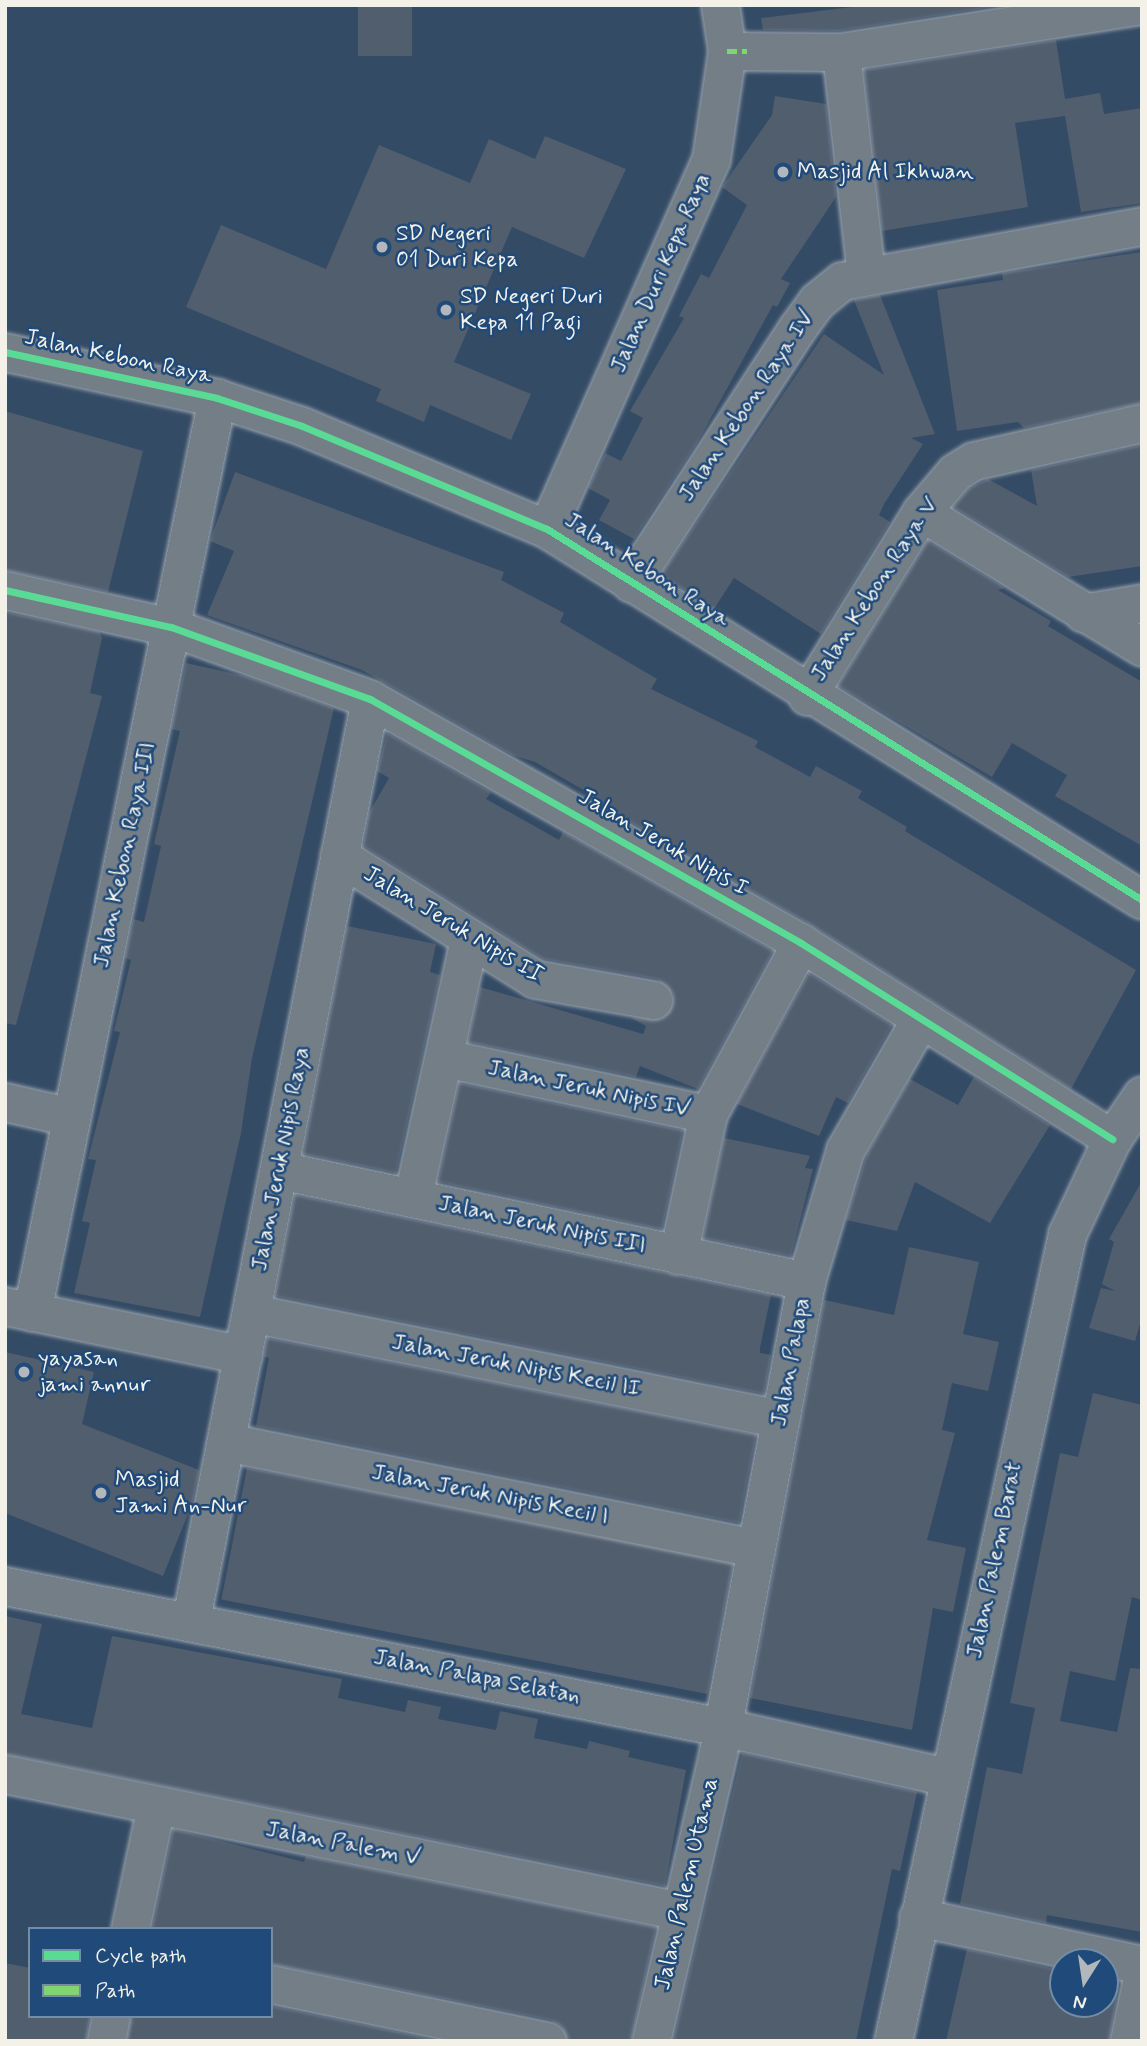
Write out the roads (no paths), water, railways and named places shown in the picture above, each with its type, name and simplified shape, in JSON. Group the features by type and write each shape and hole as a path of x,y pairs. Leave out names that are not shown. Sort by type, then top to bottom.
{"street":[{"name":"Jalan Duri Kepa Raya","path":"547,529 711,159 735,51 720,5"},
{"path":"735,51 841,52 1140,5"},
{"path":"841,52 866,274"},
{"name":"Jalan Kebon Raya IV","path":"631,583 817,301 842,281 866,274 1142,226"},
{"name":"Jalan Kebon Raya","path":"5,352 217,398 302,426 547,529 807,696 1142,900"},
{"name":"Jalan Kebon Raya III","path":"18,1309 71,1117 217,398"},
{"name":"Jalan Kebon Raya V","path":"807,696 921,512 955,472 973,461 1142,423"},
{"path":"921,512 1142,648"},
{"name":"Jalan Jeruk Nipis I","path":"5,590 171,627 370,699 800,943 1112,1139"},
{"path":"1083,613 1142,603"},
{"name":"Jalan Jeruk Nipis Raya","path":"191,1619 370,699"},
{"name":"Jalan Jeruk Nipis II","path":"339,856 535,979 653,1000"},
{"path":"413,1196 470,939"},
{"name":"Jalan Jeruk Nipis IV","path":"444,1058 708,1114 800,943"},
{"name":"Jalan Palapa","path":"722,1727 806,1281 845,1150 921,1018"},
{"name":"Jalan Palem Barat","path":"893,2041 947,1777 1067,1234 1112,1139 1142,1095"},
{"path":"5,1102 71,1117"},
{"path":"678,1255 708,1114"},
{"name":"Jalan Jeruk Nipis III","path":"279,1170 413,1196 806,1281"},
{"path":"18,1309 243,1355"},
{"name":"Jalan Jeruk Nipis Kecil II","path":"251,1313 780,1419"},
{"name":"Jalan Jeruk Nipis Kecil I","path":"226,1441 755,1548"},
{"name":"Jalan Palapa Selatan","path":"5,1586 191,1619 722,1727 947,1777"},
{"name":"Jalan Palem Utama","path":"651,2041 722,1727"},
{"name":"Jalan Palem V","path":"5,1774 681,1911"},
{"path":"130,1927 156,1806"},
{"path":"918,1917 1142,1965"},
{"path":"1129,2041 1142,1978"},
{"path":"273,1984 547,2041"},
{"path":"106,2041 111,2018"}],"place":[{"name":"Masjid Al Ikhwan","path":"783,172"},
{"name":"SD Negeri 01 Duri Kepa","path":"382,247"},
{"name":"SD Negeri Duri Kepa 11 Pagi","path":"446,310"},
{"name":"yayasan jami annur","path":"24,1372"},
{"name":"Masjid Jami An-Nur","path":"101,1493"}]}
